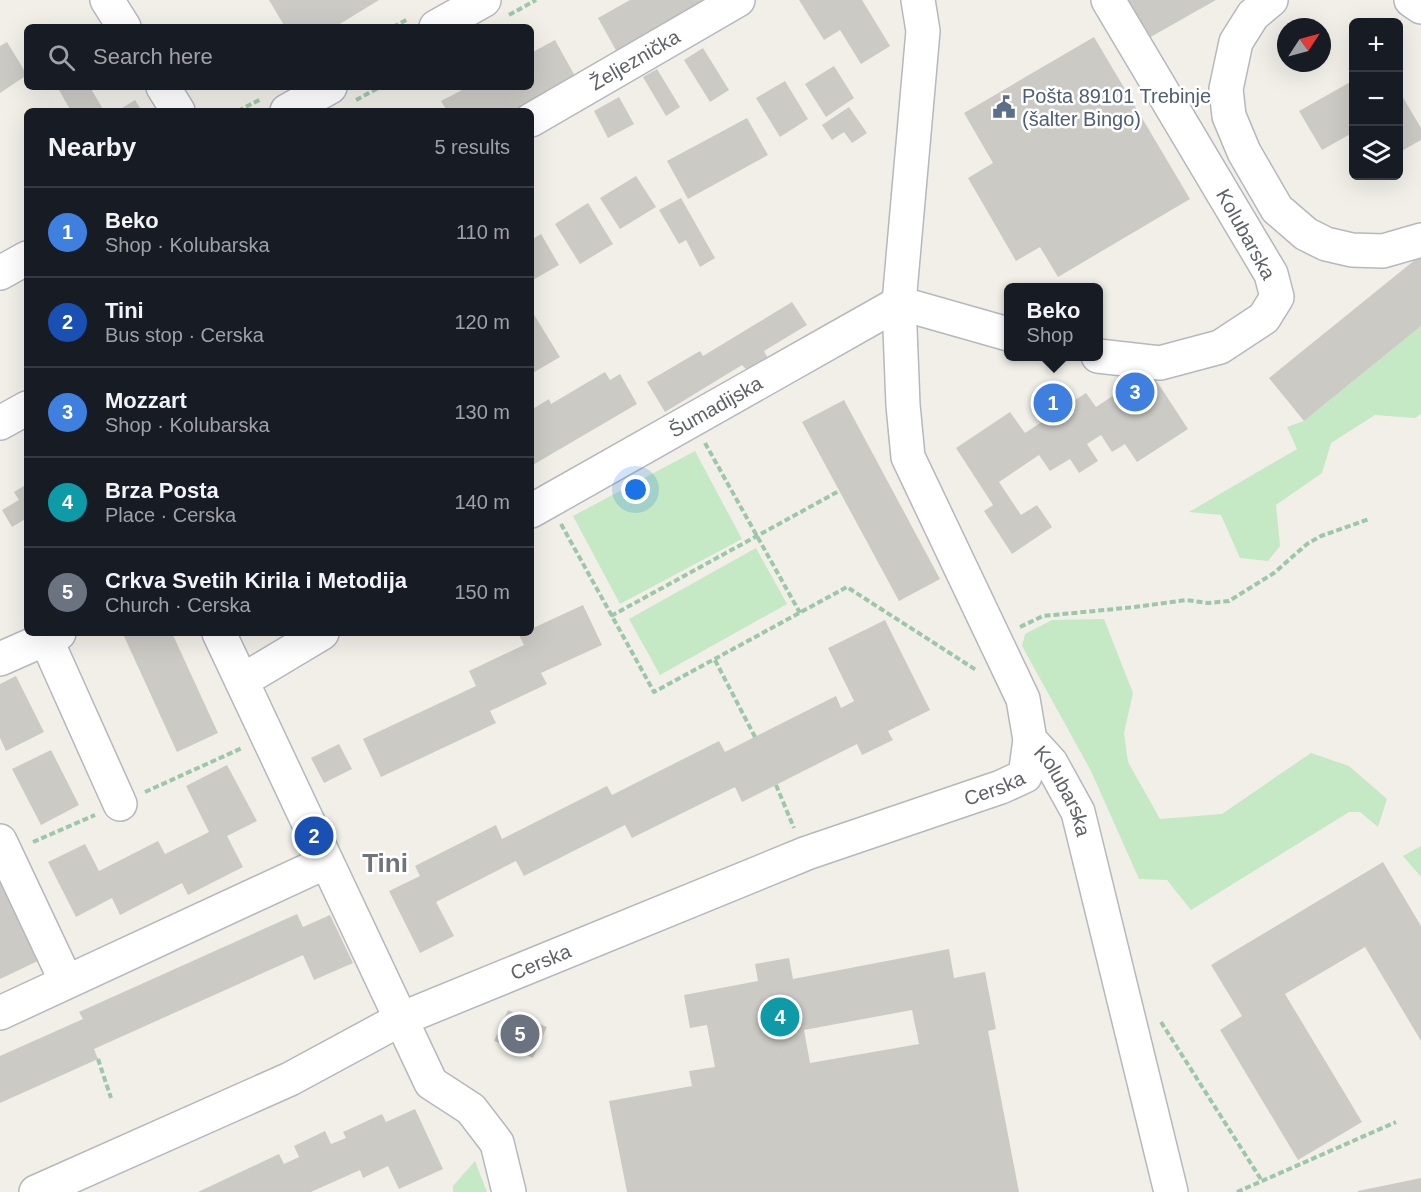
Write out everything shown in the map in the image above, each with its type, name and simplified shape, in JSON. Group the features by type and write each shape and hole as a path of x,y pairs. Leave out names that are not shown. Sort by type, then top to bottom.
{"street":[{"path":"107,0 122,24"},
{"path":"441,24 484,0"},
{"name":"Željeznička","path":"534,118 738,0"},
{"name":"Kolubarska","path":"918,0 923,31 899,303 903,405 908,457 1023,699 1030,740 1051,764 1078,812 1171,1192"},
{"name":"Kolubarska","path":"1103,357 1160,363 1220,347 1264,318 1276,297 1271,274 1108,0"},
{"path":"1271,0 1253,15 1236,42 1226,89 1229,116 1244,152 1277,209 1306,234 1326,244 1352,250 1383,251 1421,240"},
{"path":"1411,0 1421,7"},
{"path":"165,90 176,108"},
{"path":"292,108 325,90"},
{"path":"1234,209 1266,190"},
{"path":"0,273 24,260"},
{"path":"899,303 1004,333"},
{"name":"Šumadijska","path":"544,515 733,396 899,303"},
{"path":"0,423 24,410"},
{"path":"0,659 52,636 120,804"},
{"path":"220,636 431,1083 471,1109 497,1143 509,1192"},
{"path":"242,681 317,636"},
{"name":"Cerska","path":"36,1192 290,1079 401,1019 807,853 1001,787 1025,776 1030,740"},
{"path":"0,841 66,981"},
{"path":"0,1013 326,862"}],"path":[{"path":"701,436 800,613"},
{"path":"611,616 839,491"},
{"path":"544,515 611,616 654,693 847,587 983,674"},
{"path":"996,639 1043,616 1186,600 1208,603 1229,601 1274,573 1306,544 1321,536 1369,519"},
{"path":"715,660 755,737"},
{"path":"776,785 807,853"},
{"path":"1156,1014 1262,1181"},
{"path":"98,1059 111,1098"},
{"path":"1237,1192 1395,1122"}],"green space":[{"path":"1421,326 1421,414 1415,418 1375,415 1331,443 1322,473 1276,505 1280,546 1268,561 1240,558 1221,515 1189,512 1297,449 1287,427 1304,421"},
{"path":"695,451 742,539 620,604 573,516"},
{"path":"756,548 787,604 660,675 629,619"},
{"path":"1104,619 1133,693 1124,733 1128,762 1160,819 1222,814 1311,753 1349,766 1387,799 1378,827 1360,812 1349,812 1191,910 1167,880 1139,879 1091,771 1022,646 1025,634 1052,620"},
{"path":"1421,846 1421,877 1403,856"},
{"path":"475,1161 487,1192 453,1192 453,1186"}],"building":[{"path":"269,0 379,0 340,24 283,24"},
{"path":"630,0 718,0 623,63 598,18"},
{"path":"799,0 862,0 890,46 861,64 840,30 824,40"},
{"path":"1125,0 1216,0 1147,39"},
{"path":"1094,37 1190,199 1058,277 1040,247 1016,261 968,178 993,163 964,113"},
{"path":"555,40 580,85 534,109 445,108 441,101 462,90 534,90 534,51"},
{"path":"7,42 24,70 24,77 0,93 0,46"},
{"path":"703,48 729,90 710,102 684,60"},
{"path":"834,66 854,98 826,117 805,84"},
{"path":"657,69 680,107 666,116 643,77"},
{"path":"785,81 808,119 780,137 756,98"},
{"path":"1349,83 1349,135 1322,150 1299,111"},
{"path":"59,90 92,90 102,108 69,108"},
{"path":"619,97 634,124 608,138 594,111"},
{"path":"1403,97 1421,128 1421,140 1403,150"},
{"path":"135,100 140,108 122,108"},
{"path":"849,107 867,133 852,143 844,132 832,140 822,125"},
{"path":"747,118 768,155 688,199 667,161"},
{"path":"636,176 656,207 620,229 600,198"},
{"path":"681,198 715,258 700,267 686,240 679,244 659,210"},
{"path":"588,203 613,244 580,264 555,224"},
{"path":"541,234 559,265 534,279 534,238"},
{"path":"1421,255 1421,326 1304,421 1269,378"},
{"path":"792,302 807,325 764,351 770,362 750,373 742,365 665,412 647,382 700,351 703,356"},
{"path":"534,315 560,357 534,372"},
{"path":"1150,371 1188,429 1137,462 1125,444 1112,452 1101,435 1087,444 1098,461 1079,473 1070,459 1050,471 1039,455 999,482 1021,515 1037,505 1052,527 1012,554 984,511 993,505 956,448 1010,412 1025,433 1086,393 1096,407"},
{"path":"605,372 610,380 620,374 637,404 534,464 534,408 549,399 551,404"},
{"path":"844,400 940,579 899,601 802,422"},
{"path":"24,486 24,520 12,527 2,510 19,500 14,492"},
{"path":"583,605 602,645 541,673 547,684 490,711 496,723 381,777 363,739 476,686 469,671 524,645 520,636 534,636 534,628"},
{"path":"885,620 930,710 888,731 893,740 862,755 857,744 742,802 735,787 632,838 625,825 524,876 516,861 436,902 454,936 420,953 389,891 420,876 415,866 496,825 502,839 607,786 612,795 719,741 725,752 836,696 841,708 854,701 828,648"},
{"path":"124,636 173,636 218,733 177,752"},
{"path":"16,676 44,732 6,751 0,738 0,684"},
{"path":"339,744 352,769 324,783 311,758"},
{"path":"51,750 79,805 41,825 12,769"},
{"path":"227,765 257,821 227,836 243,867 188,895 182,883 120,915 112,898 76,917 48,862 85,844 99,871 158,841 165,854 209,832 186,786"},
{"path":"1383,862 1421,926 1421,1041 1365,947 1285,994 1362,1122 1298,1160 1220,1030 1242,1016 1211,965"},
{"path":"0,880 38,961 0,979"},
{"path":"297,914 303,927 330,915 353,963 314,980 303,955 94,1049 98,1059 0,1103 0,1056 83,1019 79,1012"},
{"path":"949,949 954,978 985,972 996,1029 988,1031 1019,1192 627,1192 609,1101 692,1086 689,1071 715,1067 707,1025 690,1028 684,995 758,981 755,964 789,958 793,979","holes":["912,1010 919,1044 810,1063 804,1030"]},
{"path":"508,1010 547,1027 533,1058 494,1041"},
{"path":"415,1109 443,1169 399,1189 388,1166 363,1178 360,1170 311,1192 198,1192 279,1154 284,1164 299,1157 294,1146 325,1131 331,1144 346,1138 343,1132 382,1114 386,1122"},
{"path":"1421,1178 1421,1192 1358,1192 1358,1191"}],"place":[{"name":"Pošta 89101 Trebinje (šalter Bingo)","path":"1004,107"},
{"name":"Mozzart","path":"1135,392"},
{"name":"Beko","path":"1053,403"},
{"name":"Tini","path":"314,836"},
{"name":"Brza Posta","path":"780,1017"},
{"name":"Crkva Svetih Kirila i Metodija","path":"520,1034"}],"district":[{"name":"Tini","path":"385,863"}]}
